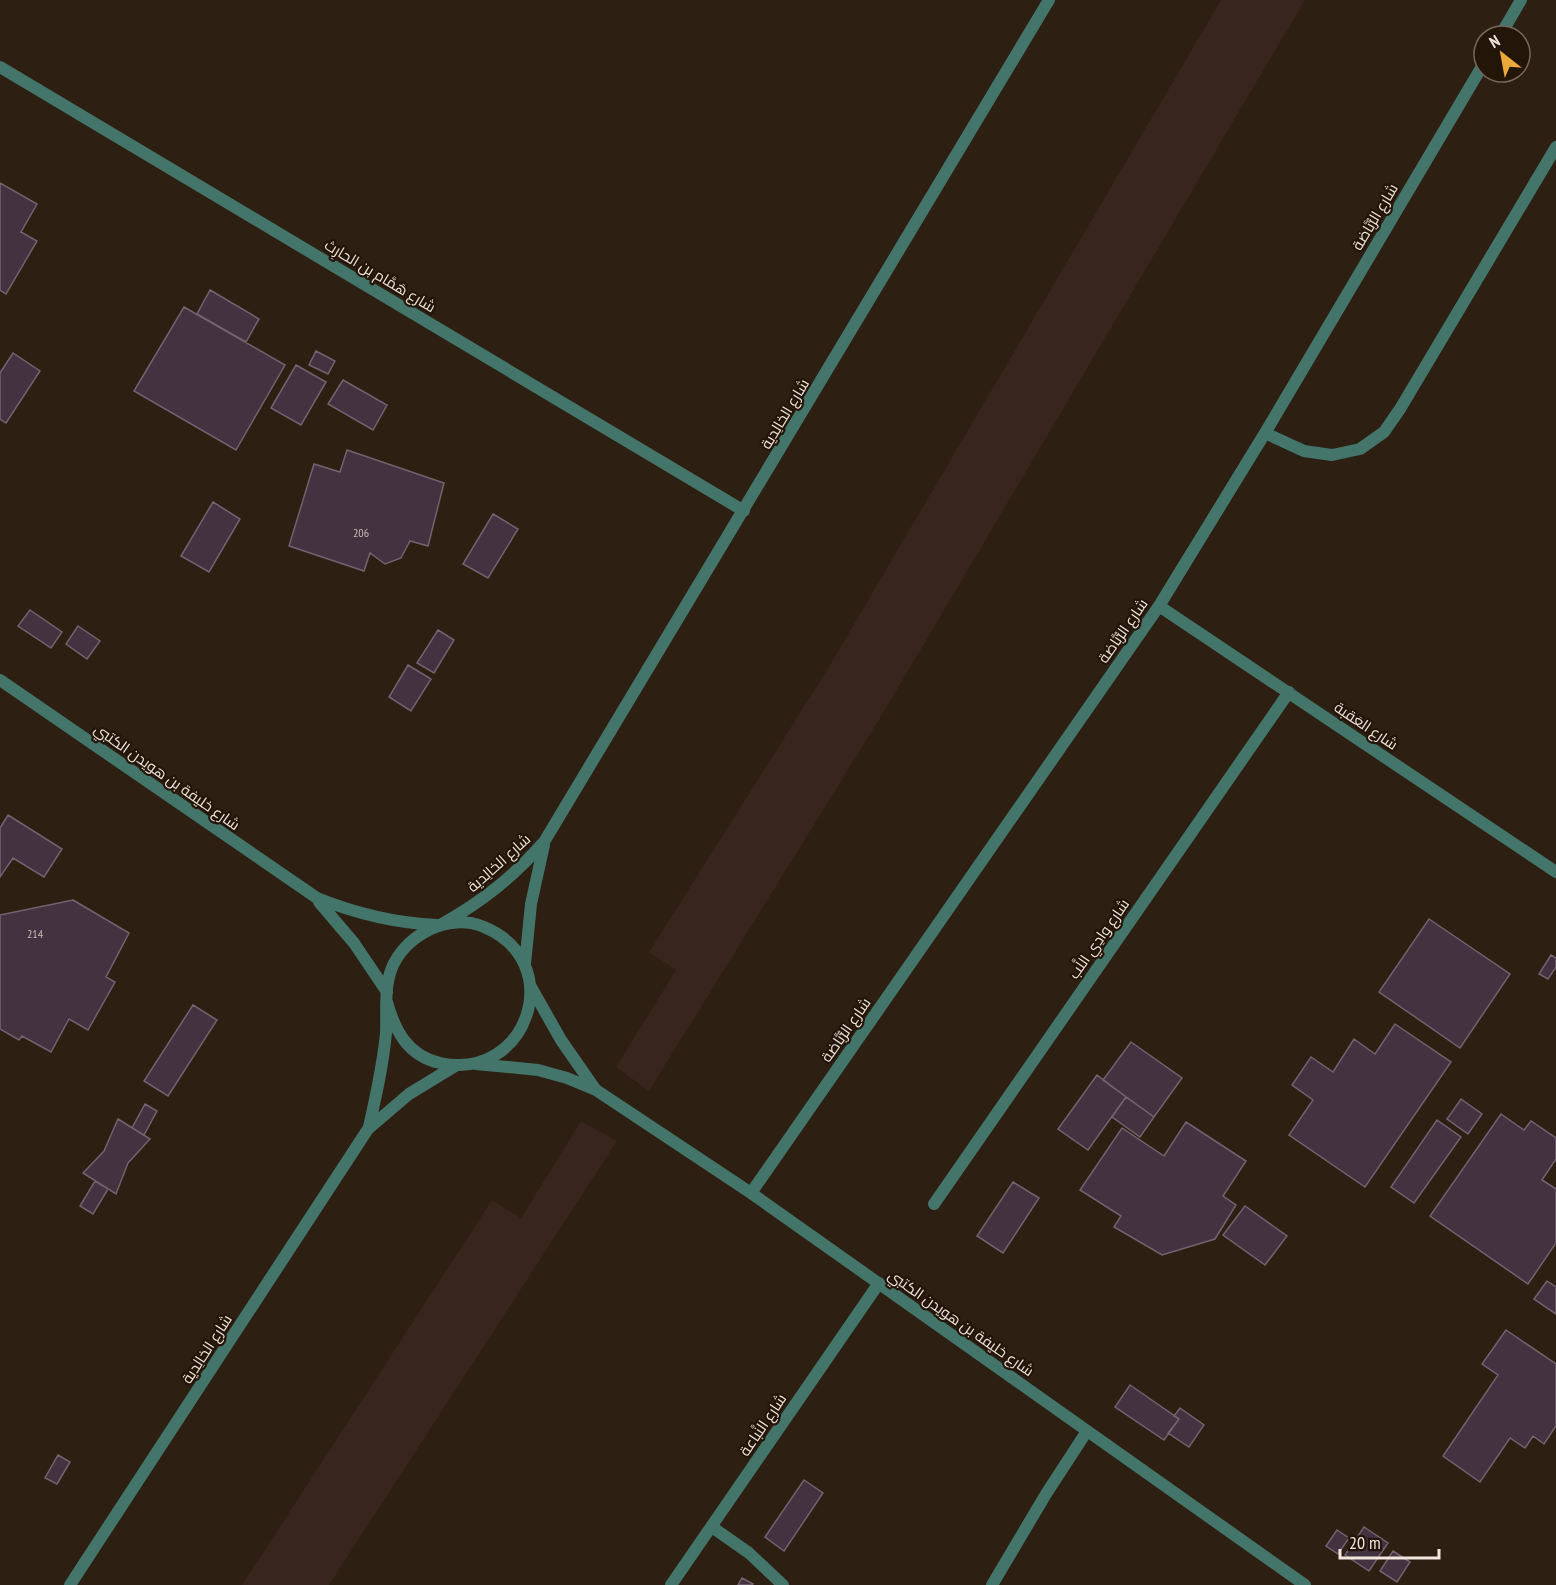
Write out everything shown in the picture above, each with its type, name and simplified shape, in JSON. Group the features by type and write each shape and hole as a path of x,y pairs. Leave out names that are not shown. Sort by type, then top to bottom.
{"street":[{"name":"شارع الخالِدية","path":"440,925 471,908 497,889 522,867 544,842 1049,0"},
{"path":"1507,24 1521,0"},
{"name":"شارع هَمَّام بن الحارِث","path":"0,67 744,511"},
{"name":"شارع الرُّبَّاضة","path":"751,1193 1159,606 1265,433 1472,83"},
{"path":"1265,433 1304,451 1332,455 1360,449 1384,432 1400,409 1556,147"},
{"name":"شارع العَقبة","path":"1159,606 1556,873"},
{"name":"شارع خليفة بن هويدن الكتبي","path":"0,680 317,898 376,918 440,925"},
{"name":"شارع وادِي اللَّب","path":"934,1204 1289,692"},
{"name":"شارع الخالِدية","path":"525,966 531,904 544,842"},
{"name":"شارع خليفة بن هويدن الكتبي","path":"317,898 354,943 387,997"},
{"path":"462,922 482,926 500,935 515,948 525,966 531,987 530,1008 523,1027 511,1044 495,1056 476,1064 455,1066 430,1061 409,1046 394,1026 387,997 391,970 402,951 418,935 440,925 462,922"},
{"name":"شارع خليفة بن هويدن الكتبي","path":"531,987 555,1031 596,1090"},
{"name":"شارع الخالِدية","path":"368,1129 382,1066 387,997"},
{"name":"شارع خليفة بن هويدن الكتبي","path":"476,1064 538,1070 567,1078 596,1090 879,1282 1305,1585"},
{"name":"شارع الخالِدية","path":"70,1585 368,1129 409,1094 455,1066"},
{"name":"شارع النَّباعة","path":"671,1585 879,1282"},
{"path":"992,1585 1046,1494 1087,1431"},
{"path":"712,1527 749,1553 783,1585"}],"shaded area":[{"path":"1221,0 1305,0 882,715 649,1091 616,1067 676,970 649,952 827,670"},
{"path":"581,1121 617,1141 329,1585 242,1585 492,1200 521,1218"}],"building":[{"path":"0,183 37,204 21,232 37,241 6,294 0,290"},
{"path":"210,290 259,319 246,342 197,314"},
{"path":"184,307 285,365 236,450 134,391"},
{"path":"316,351 335,361 328,374 309,365"},
{"path":"13,353 40,371 6,423 0,419 0,373"},
{"path":"296,365 326,382 301,425 271,408"},
{"path":"343,380 387,405 373,430 328,404"},
{"path":"347,450 444,483 428,546 410,541 401,558 385,564 370,553 364,571 289,546 314,464 340,472"},
{"path":"213,502 240,519 209,572 181,556"},
{"path":"493,514 518,529 488,578 463,564"},
{"path":"30,610 62,632 51,648 18,626"},
{"path":"78,626 100,641 87,659 66,644"},
{"path":"438,630 454,640 434,673 417,663"},
{"path":"408,665 431,679 411,711 389,697"},
{"path":"8,815 62,849 44,877 13,858 0,877 0,828"},
{"path":"73,900 129,933 106,977 115,982 88,1030 69,1019 51,1052 22,1036 19,1040 0,1029 0,915"},
{"path":"1429,919 1510,974 1460,1048 1379,992"},
{"path":"1551,955 1556,958 1556,967 1548,979 1539,974"},
{"path":"193,1005 217,1020 168,1096 144,1081"},
{"path":"1395,1024 1451,1062 1365,1187 1289,1135 1313,1100 1292,1085 1311,1057 1333,1072 1354,1039 1375,1054"},
{"path":"1131,1042 1182,1078 1154,1117 1103,1080"},
{"path":"1097,1075 1126,1097 1088,1150 1058,1129"},
{"path":"1126,1097 1154,1117 1140,1137 1112,1117"},
{"path":"1461,1099 1482,1114 1468,1134 1447,1119"},
{"path":"145,1104 157,1111 144,1135 132,1128"},
{"path":"1501,1114 1524,1130 1531,1121 1556,1138 1556,1159 1542,1180 1556,1189 1556,1243 1528,1284 1430,1216"},
{"path":"118,1119 150,1139 128,1163 116,1194 83,1173 104,1151"},
{"path":"1437,1120 1461,1137 1414,1203 1391,1187"},
{"path":"1186,1122 1246,1161 1223,1196 1236,1205 1215,1239 1162,1255 1114,1227 1121,1216 1080,1190 1122,1128 1164,1156"},
{"path":"95,1181 108,1189 93,1214 80,1206"},
{"path":"1013,1182 1039,1198 1003,1253 977,1236"},
{"path":"1245,1206 1287,1236 1265,1265 1223,1235"},
{"path":"1547,1281 1556,1287 1556,1314 1534,1299"},
{"path":"1506,1330 1556,1364 1556,1426 1544,1444 1533,1436 1525,1448 1510,1438 1480,1482 1443,1456 1498,1375 1482,1364"},
{"path":"1130,1385 1179,1419 1164,1440 1115,1407"},
{"path":"1180,1408 1204,1425 1189,1447 1168,1433 1179,1419 1174,1416"},
{"path":"58,1455 70,1462 57,1484 45,1478"},
{"path":"804,1480 823,1493 784,1551 765,1537"},
{"path":"1364,1527 1388,1543 1369,1571 1345,1555"},
{"path":"1337,1530 1349,1538 1338,1554 1326,1546"},
{"path":"1393,1551 1410,1562 1397,1582 1380,1571"},
{"path":"742,1578 753,1584 738,1585"}]}
